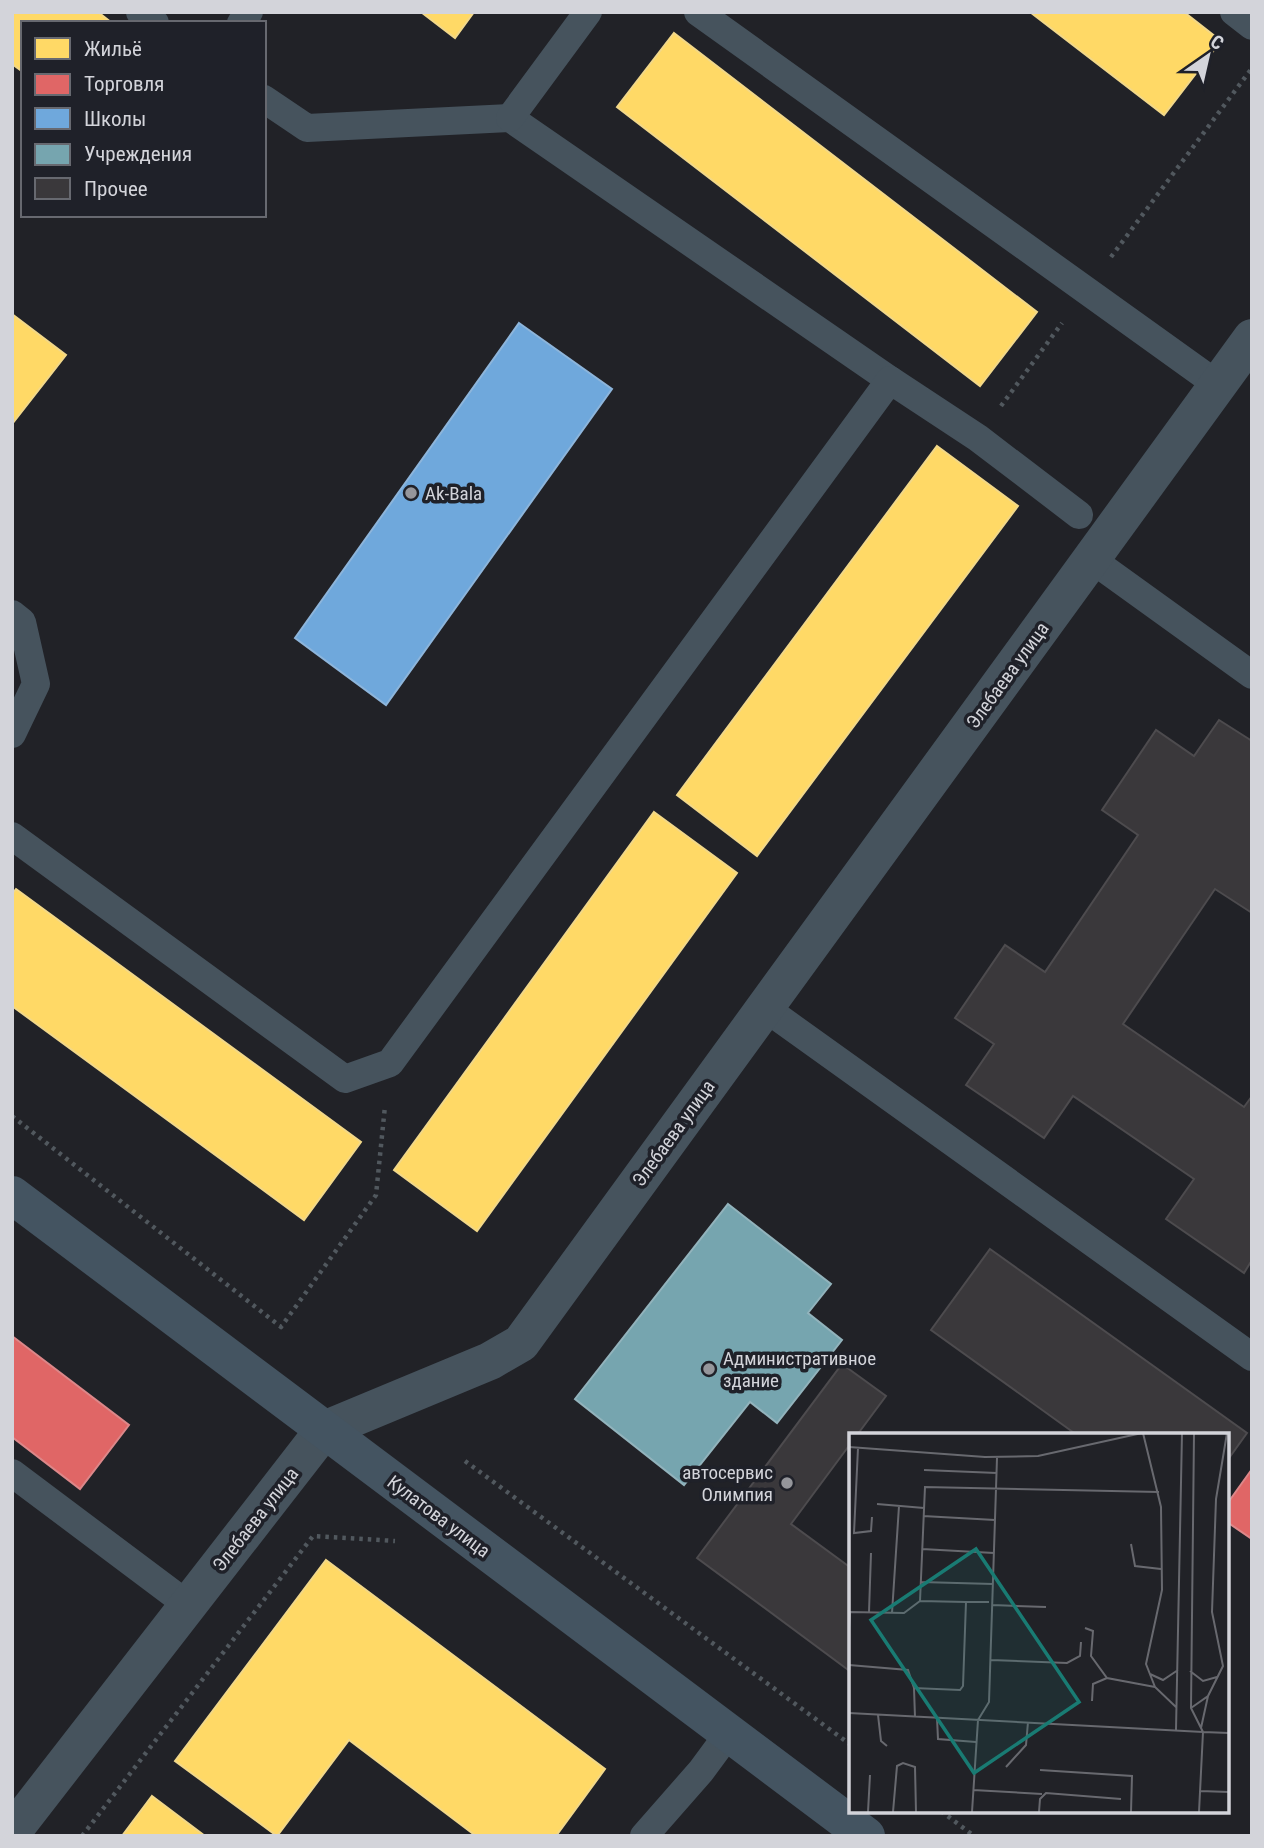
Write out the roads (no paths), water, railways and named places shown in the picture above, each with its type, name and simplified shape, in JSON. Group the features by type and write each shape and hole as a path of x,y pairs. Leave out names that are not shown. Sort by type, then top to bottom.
{"main road":[{"name":"Кулатова улица","path":"12,1195 866,1836"}],"street":[{"name":"Элебаева улица","path":"12,1832 324,1430 490,1361 521,1343 1252,338"}],"lane":[{"path":"510,118 588,12"},
{"path":"698,12 1088,289 1218,385"},
{"path":"1234,12 1252,26"},
{"path":"266,100 307,128 510,118 978,438 1079,515"},
{"path":"12,836 345,1079 390,1063 890,380"},
{"path":"1091,559 1252,676"},
{"path":"12,614 22,622 36,684 12,734"},
{"path":"765,1008 1252,1357"},
{"path":"12,1473 188,1605"},
{"path":"644,1836 701,1771 729,1733"}],"place":[{"name":"Ak-Bala","path":"411,493"},
{"name":"Административное здание","path":"709,1369"},
{"name":"автосервис Олимпия","path":"787,1483"}]}
